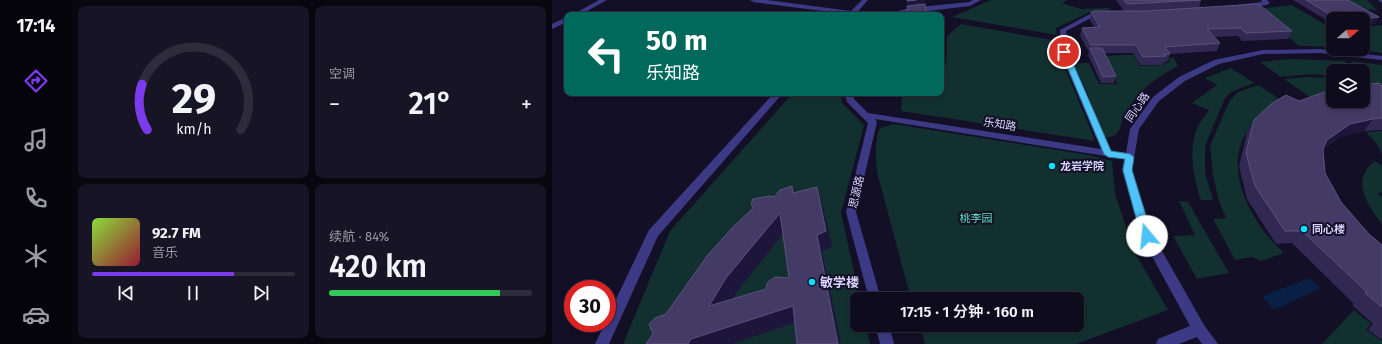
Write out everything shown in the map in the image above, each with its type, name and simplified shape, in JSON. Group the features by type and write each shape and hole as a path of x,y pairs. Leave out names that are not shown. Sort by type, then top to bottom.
{"street":[{"path":"581,12 604,0"},
{"path":"753,0 837,12"},
{"path":"853,12 865,0"},
{"path":"900,12 970,4 978,0"},
{"path":"1232,7 1267,3 1264,0"},
{"path":"1108,154 1064,52 1063,30 1092,15 1115,15"},
{"path":"552,27 564,21"},
{"name":"同心路","path":"1211,344 1199,329 1147,236 1127,170 1135,129 1156,98 1182,79 1217,62 1263,52 1320,51 1382,58"},
{"path":"602,344 653,233 776,96"},
{"path":"849,96 850,100 866,115"},
{"name":"乐知路","path":"866,115 1130,157"},
{"name":"思源路","path":"866,115 873,122 851,212 873,292"},
{"path":"1163,344 1199,329"},
{"path":"884,332 887,344"}],"green space":[{"path":"991,0 1067,0 1062,3 1081,9 1112,8 1103,12 1088,13 1056,28 1057,35 952,17"},
{"path":"1347,0 1367,0 1377,10 1366,9"},
{"path":"1292,5 1326,25 1326,47 1299,46 1256,9"},
{"path":"961,24 1058,41 1059,53 1095,141 901,111 902,96 944,96 944,66 946,63 947,36"},
{"path":"1382,25 1382,53 1370,51 1370,26"},
{"path":"1145,54 1167,55 1134,56 1140,66 1165,65 1164,63 1170,62 1167,58 1174,58 1178,66 1161,75 1146,87 1133,101 1123,117 1118,132 1113,136 1104,138 1086,90 1073,63 1089,63 1099,84 1117,84 1105,56"},
{"path":"1289,59 1345,61 1348,64 1326,64 1326,75 1311,74 1281,77 1260,62"},
{"path":"1351,61 1382,65 1382,89 1370,81 1370,64 1353,64"},
{"path":"1231,68 1254,83 1231,92 1225,98 1205,146 1205,173 1213,200 1201,200 1194,173 1192,153 1198,126 1209,110 1192,103 1217,85 1205,78"},
{"path":"1308,77 1326,78 1326,96 1313,99 1284,79"},
{"path":"1258,85 1286,103 1262,118 1250,128 1241,143 1238,160 1239,177 1251,212 1272,241 1284,253 1261,261 1252,257 1235,260 1213,219 1226,218 1219,201 1213,176 1210,146 1230,100 1238,92"},
{"path":"790,96 841,96 842,103 864,125 841,213 858,292 850,292 850,332 867,332 870,344 623,344 670,231"},
{"name":"桃李园","path":"894,124 1089,155 1112,161 1115,194 1134,251 1168,310 1076,344 925,344 921,332 1084,332 1084,292 909,292 877,172 876,150 880,128"},
{"path":"1382,131 1382,154 1377,144 1366,132"},
{"path":"1375,161 1382,166 1382,192 1378,194 1382,197 1382,224 1367,200 1362,184 1363,176"},
{"path":"1179,201 1188,202 1229,273 1197,279 1173,236 1195,235"},
{"path":"1354,310 1371,324 1366,330 1382,341 1382,344 1322,344"}],"water":[{"path":"1310,278 1321,288 1274,310 1262,296"}],"building":[{"path":"1124,0 1201,0 1127,4"},
{"path":"1306,0 1348,0 1370,12 1326,12"},
{"path":"925,4 926,12 908,12 907,6"},
{"path":"1257,4 1292,31 1246,33 1241,28 1207,29 1220,43 1165,47 1170,54 1164,54 1166,56 1143,57 1136,45 1091,45 1082,28 1100,27 1091,12 1095,11 1147,11"},
{"path":"1370,12 1379,17 1370,18"},
{"path":"1090,48 1102,48 1116,76 1103,77"},
{"name":"同心楼","path":"1379,83 1382,86 1382,118 1350,124 1327,140 1323,149 1325,173 1341,202 1369,234 1382,245 1382,307 1365,293 1367,292 1302,231 1285,231 1255,186 1246,153 1254,120 1271,104 1286,95 1299,101 1326,91 1326,108 1370,108 1370,84"},
{"path":"792,186 793,193 817,187 826,231 817,235 838,344 797,344 793,306 691,339 688,344 646,344 653,334 649,324 655,318 666,314 707,256 732,228 753,208 751,203 753,199 770,196 774,197 780,190","holes":["780,213 789,278 775,277 767,283 766,289 709,306 726,278"]}],"place":[{"name":"龙岩学院","path":"1052,166"},
{"name":"同心楼","path":"1304,229"},
{"name":"敏学楼","path":"812,282"}],"route":[{"path":"1064,52 1108,154 1130,157 1127,170 1147,236"}]}
